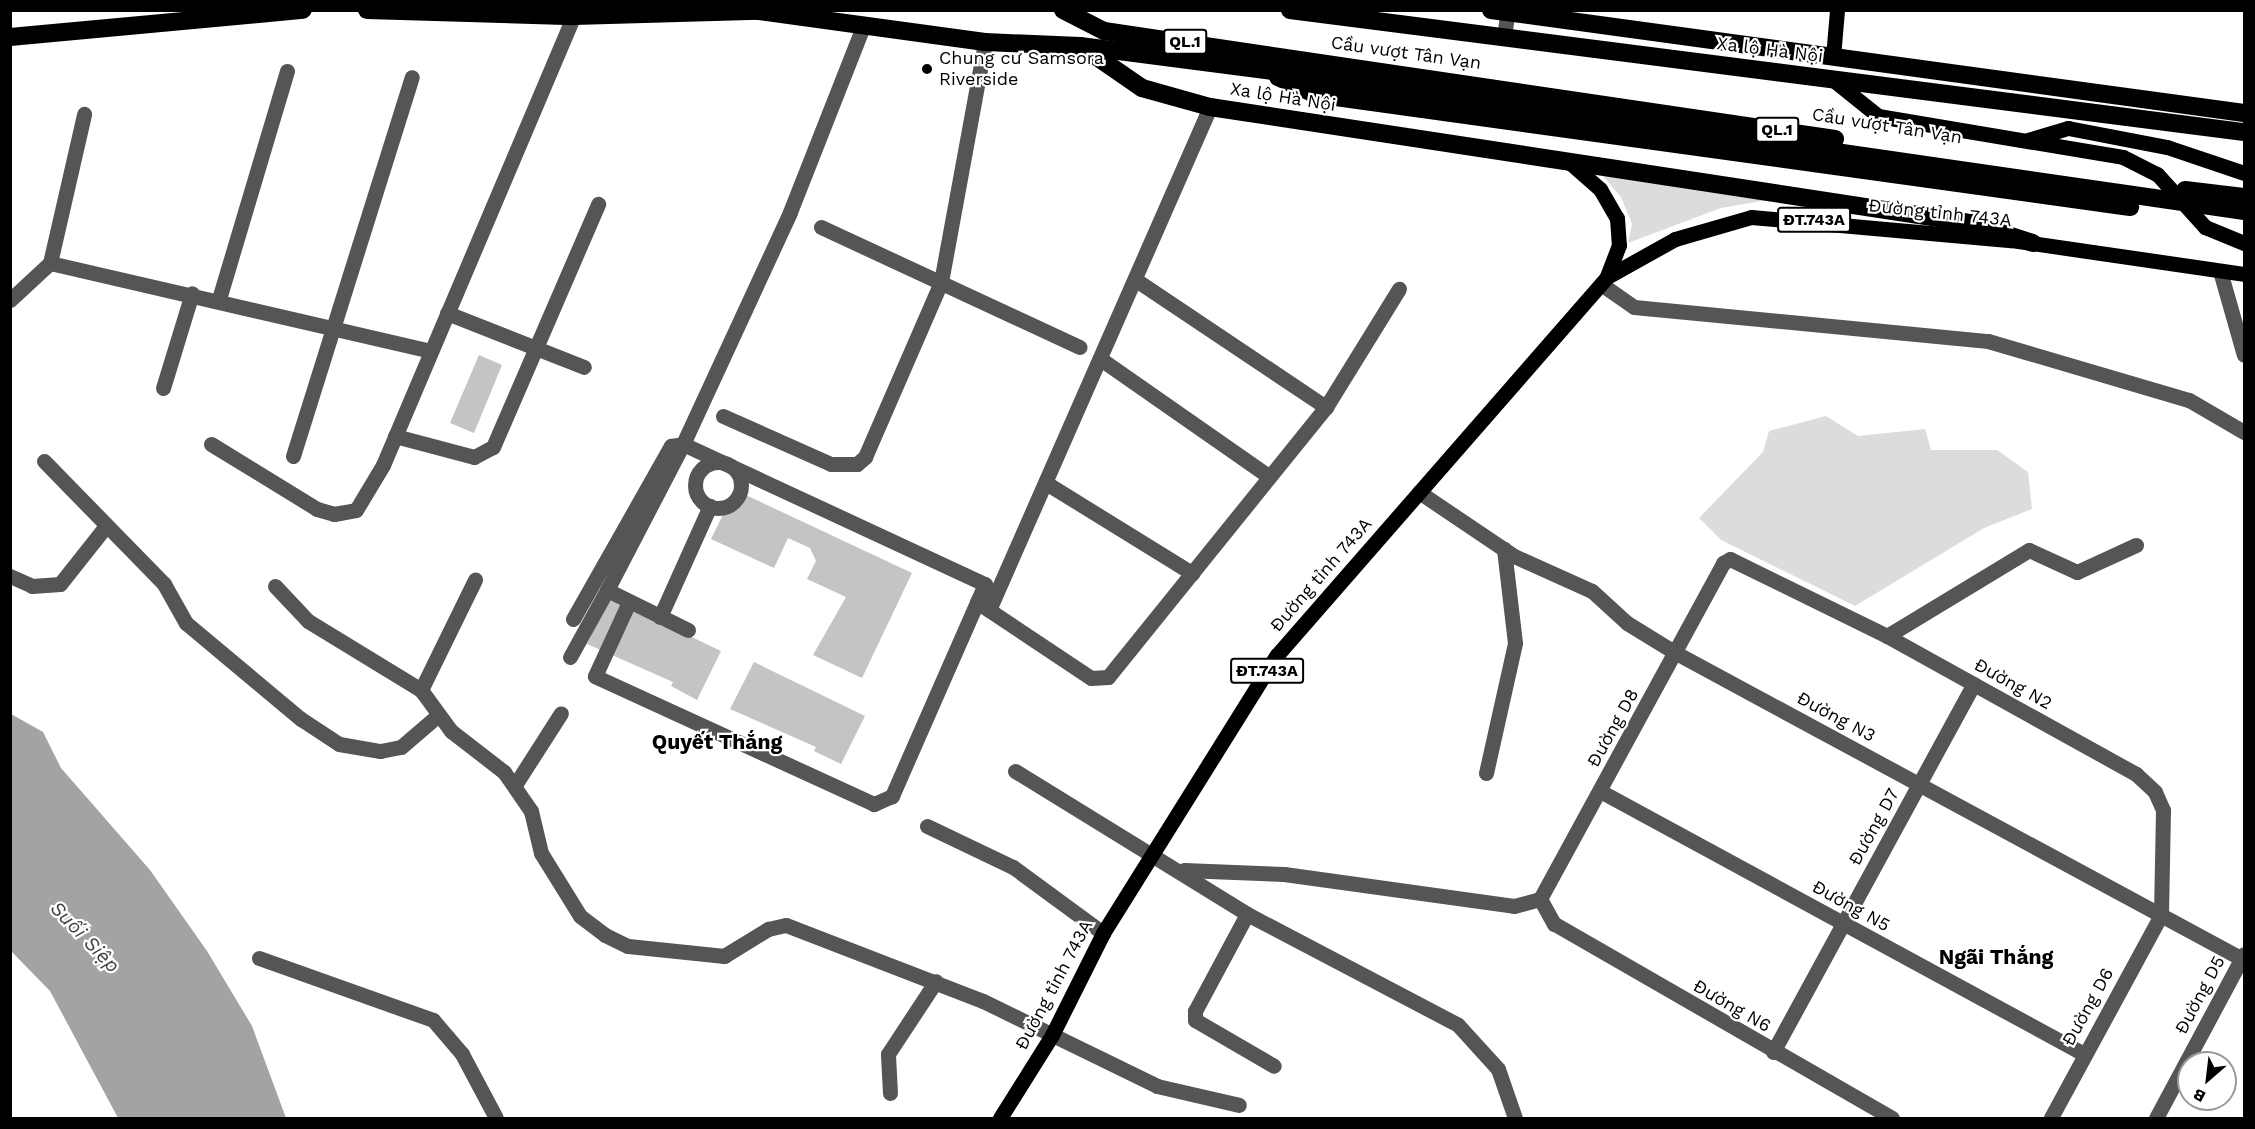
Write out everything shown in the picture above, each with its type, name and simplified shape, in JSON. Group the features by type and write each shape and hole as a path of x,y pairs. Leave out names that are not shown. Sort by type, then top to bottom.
{"highway":[{"path":"10,37 303,10"},
{"name":"Xa lộ Hà Nội","path":"367,10 574,16 754,11 985,42 1080,46 1266,71 1317,86"},
{"name":"Cầu vượt Tân Vạn","path":"1063,10 1104,31 1310,60 2090,179 2244,197"},
{"name":"Xa lộ Hà Nội","path":"1290,10 2244,132"},
{"name":"Xa lộ Hà Nội","path":"1502,11 2244,113"},
{"name":"Xa lộ Hà Nội","path":"1080,46 1142,88 1210,107 1566,159 1971,223 2033,243"},
{"path":"1832,79 1833,57"},
{"name":"Cầu vượt Tân Vạn","path":"1317,86 2244,211"},
{"name":"QL.1","path":"1317,86 2244,223"}],"main road":[{"path":"1833,57 1837,10"},
{"path":"1832,79 1878,116 2122,157 2157,174 2205,227 2244,243"},
{"path":"2027,140 2068,128 2167,147 2244,173"},
{"name":"Đường tỉnh 743A","path":"1000,1119 1052,1035 1103,933 1277,655 1604,280 1619,245 1617,218 1600,189 1566,159"},
{"name":"Đường tỉnh 743A","path":"1604,280 1675,239 1751,217 2033,243 2244,274"}],"street":[{"path":"1502,11 1504,37"},
{"path":"211,444 317,509 334,514 356,510 365,499 395,436 574,16"},
{"path":"570,657 683,444 790,212 863,27"},
{"path":"723,416 831,464 857,464 866,457 941,282 985,42"},
{"path":"219,299 286,71"},
{"path":"293,456 412,77"},
{"path":"629,602 595,676 874,804 892,796 983,606 1046,483 1102,360 1210,107"},
{"path":"10,300 50,263 84,114"},
{"path":"395,436 474,457 494,447 598,204"},
{"path":"821,227 1079,347"},
{"path":"50,263 219,299 431,351"},
{"path":"2220,271 2244,355"},
{"path":"1136,280 1326,407"},
{"path":"1604,280 1634,307 1988,341 2189,400 2244,432"},
{"path":"983,606 1102,681 1192,573 1267,475 1326,407 1399,289"},
{"path":"163,388 192,293"},
{"path":"447,313 584,367"},
{"path":"1102,360 1267,475"},
{"path":"573,619 671,446 683,444 985,584 983,606"},
{"path":"44,461 164,584 186,623 225,661 339,744 380,752 401,747 437,716"},
{"path":"707,465 730,465 740,477 737,499 724,507 710,506 698,497 697,475 707,465"},
{"path":"1046,483 1192,573"},
{"name":"Đường N3","path":"1419,492 1504,549 1592,591 1627,623 1676,653 2244,958"},
{"path":"660,617 710,506"},
{"path":"10,576 32,586 60,584 106,526"},
{"path":"1887,636 2029,550 2077,572 2136,545"},
{"path":"1486,773 1515,643 1504,549"},
{"name":"Đường N2","path":"1737,558 1887,636 2136,774 2155,792 2163,810 2161,915"},
{"name":"Đường D8","path":"1540,899 1723,563 1737,558"},
{"path":"421,690 475,580"},
{"path":"275,586 308,621 421,690 437,716 515,785 531,811 541,853 580,916 628,946 724,956 768,929 786,926 936,981 1158,1086 1239,1106"},
{"path":"607,590 688,630"},
{"name":"Đường D7","path":"1773,1052 1974,684"},
{"path":"515,785 561,713"},
{"path":"1015,771 1150,856 1183,870 1247,914 1458,1025 1498,1068 1515,1119"},
{"name":"Đường N5","path":"1600,790 2084,1054"},
{"path":"927,826 1013,867 1103,933"},
{"path":"1183,870 1284,874 1514,906 1540,899"},
{"name":"Đường N6","path":"1540,899 1554,924 1892,1119"},
{"path":"1247,914 1195,1011 1195,1020 1274,1066"},
{"name":"Đường D6","path":"2051,1119 2084,1054 2161,915"},
{"path":"259,958 433,1020 462,1054 496,1119"},
{"name":"Đường D5","path":"2156,1119 2244,958"},
{"path":"890,1093 888,1054 936,981"}],"shaded area":[{"path":"1603,176 1773,199 1721,208 1628,243 1632,224 1621,197"},
{"path":"1826,416 1858,436 1925,429 1931,450 1997,450 2028,472 2032,509 1984,528 1855,606 1721,540 1699,518 1763,452 1769,431"}],"water":[{"name":"Suối Siệp","path":"11,714 43,732 61,768 150,870 207,951 252,1026 286,1118 118,1118 50,991 11,951"}],"building":[{"path":"479,355 502,365 474,433 450,423"},
{"path":"735,490 912,573 862,678 813,655 846,597 807,579 816,561 810,548 788,538 774,568 711,539"},
{"path":"610,598 721,651 697,700 671,686 673,682 587,644"},
{"path":"754,662 865,716 841,764 814,751 816,747 730,709"}],"place":[{"name":"Chung cư Samsora Riverside","path":"927,69"}],"district":[{"name":"Quyết Thắng","path":"717,742"},
{"name":"Ngãi Thắng","path":"1996,957"}]}
